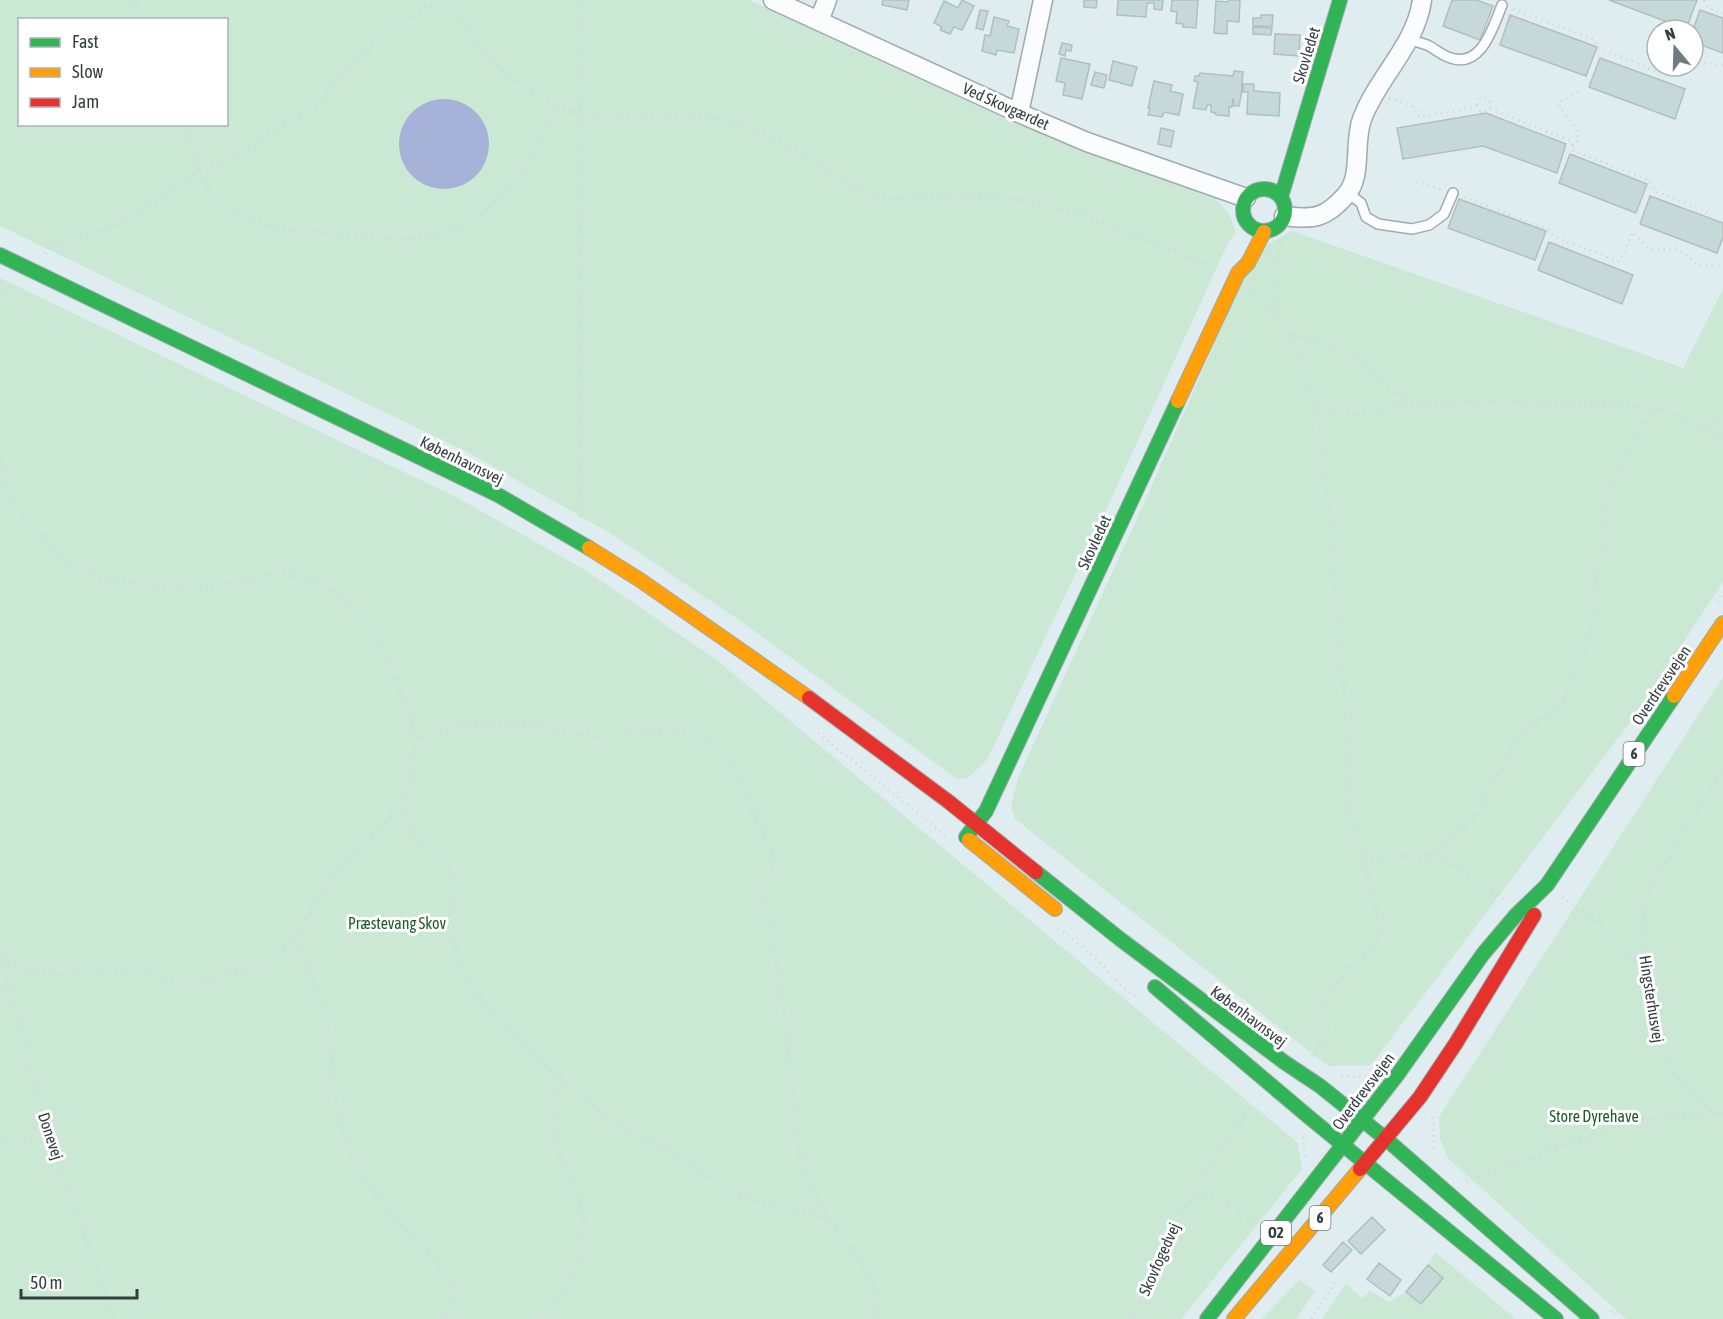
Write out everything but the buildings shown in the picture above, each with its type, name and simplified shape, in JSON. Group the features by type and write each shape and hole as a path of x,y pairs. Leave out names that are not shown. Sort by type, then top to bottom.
{"street":[{"name":"Ved Skovgærdet","path":"772,0 1087,142 1246,198"},
{"path":"819,21 827,0"},
{"path":"1019,113 1042,0"},
{"name":"Skovledet","path":"1281,197 1340,0"},
{"path":"1281,221 1285,206 1281,197 1272,190 1256,190 1246,198 1242,213 1245,221 1258,230 1281,221 1320,217 1348,193 1356,173 1357,139 1362,119 1409,39 1422,0"},
{"name":"Skovledet","path":"1264,189 1289,141 1303,121"},
{"name":"Skovledet","path":"966,837 986,811 1237,275 1248,263 1258,230"},
{"name":"Københavnsvej","path":"0,255 498,495 579,541 640,580 789,684 977,824 1120,939 1284,1062 1320,1086 1386,1139 1592,1319"},
{"name":"Overdrevsvejen","path":"1207,1319 1398,1074 1483,954 1516,915 1546,885 1723,623"},
{"name":"Københavnsvej","path":"877,750 914,794"},
{"path":"951,833 966,837 1062,923"},
{"name":"Overdrevsvejen","path":"1234,1319 1420,1097 1456,1043 1531,920 1546,885"},
{"path":"1143,977 1342,1145 1556,1319"}],"lane":[{"path":"1409,39 1428,46 1447,57 1457,60 1468,58 1485,46 1502,5"},
{"path":"1348,193 1361,203 1366,217 1378,224 1412,229 1429,225 1444,214 1453,193"}],"path":[{"path":"133,0 142,18"},
{"path":"37,273 49,245 104,230 139,213 197,171 240,154 274,130 317,106 339,76 390,28 440,0"},
{"path":"447,0 477,43 499,68 558,108 582,114 700,115 750,127 798,150 855,189 886,200 970,195 1021,200 1081,214 1237,275 1266,301 1289,333 1318,409 1344,686 1347,802 1376,905 1377,938 1367,953 1350,967 1325,1000 1328,1035 1309,1059"},
{"path":"579,541 581,0"},
{"path":"1704,0 1707,7 1723,13"},
{"path":"1502,5 1595,40 1599,48 1645,67"},
{"path":"1705,63 1723,65"},
{"path":"1572,146 1578,141 1579,136 1572,121 1563,114 1559,106 1561,101 1580,92"},
{"path":"1375,94 1407,103 1414,107 1419,117 1477,107"},
{"path":"1477,107 1478,101 1484,98 1491,103 1490,109"},
{"path":"1477,107 1483,113 1490,109"},
{"path":"186,126 197,171 212,194 238,214 278,229 422,238 469,227 502,194 521,180 558,108"},
{"path":"1490,109 1571,141 1574,151 1649,180 1655,192 1712,214"},
{"path":"1416,182 1453,193 1550,230 1554,237 1618,261 1633,232 1643,244 1652,250 1678,249 1693,262 1702,266 1723,263"},
{"path":"1278,319 1273,287 1281,246 1281,221"},
{"path":"9,281 27,290"},
{"path":"1289,333 1354,355 1369,372 1411,403"},
{"path":"1318,409 1356,415 1411,403 1497,401 1618,404 1669,412 1723,438"},
{"path":"1426,856 1468,824 1485,806 1489,787 1495,776 1505,767 1511,749 1524,729 1559,708 1565,698 1586,646 1600,597 1596,580 1602,560 1601,528 1614,483 1622,460 1644,422 1662,411"},
{"path":"1705,428 1723,414"},
{"path":"0,458 4,481 13,502 26,520 72,565 101,577 142,585 180,588 220,586 280,573 308,579 339,594 375,638 409,713 417,739 412,776 399,803 384,825 328,881 293,942 258,965 195,985 169,983 141,971 106,970 56,976 28,970 3,960"},
{"path":"1717,603 1723,593"},
{"path":"417,739 473,724 530,724 592,736 665,731 691,734 714,741 726,753 776,860 766,883 765,904 782,997 800,1155 808,1181 828,1217 869,1275 878,1298 878,1319"},
{"path":"816,731 951,833"},
{"name":"Hingsterhusvej","path":"1723,769 1648,893 1642,929 1644,973 1661,1053 1679,1081 1714,1113 1723,1115"},
{"path":"399,803 411,832 453,873 448,929 471,981 485,1006 547,1068 618,1126 666,1149 734,1194 812,1215 828,1217"},
{"path":"1365,860 1398,856 1442,857 1506,901"},
{"path":"1546,885 1600,923 1644,973"},
{"path":"1062,923 1117,981 1142,1001"},
{"path":"293,942 303,953 327,1021 338,1114 357,1171 392,1215 436,1261 457,1296 445,1319"},
{"name":"Donevej","path":"0,948 48,1133 114,1319"},
{"path":"0,992 9,984"},
{"path":"1331,1075 1377,1078"},
{"path":"542,1319 571,1278 578,1259 585,1224 579,1201 559,1155 555,1098 563,1081"},
{"name":"Skovfogedvej","path":"1131,1319 1173,1223 1185,1205 1199,1195 1201,1178 1247,1112"},
{"path":"1466,1180 1628,1122 1714,1113"},
{"path":"1433,1118 1434,1155"},
{"path":"0,1142 30,1140 48,1133"},
{"path":"1305,1159 1303,1135 1308,1140"},
{"path":"1199,1195 1211,1195 1224,1201 1272,1237"},
{"path":"1311,1319 1336,1281"}],"green space":[{"path":"0,0 749,0 1017,124 1215,198 1229,214 1236,233 1228,243 1113,495 987,760 968,778 957,779 742,622 608,532 469,453 0,226"},
{"path":"1292,231 1683,368 1723,289 1723,582 1634,717 1371,1065 1328,1066 1015,819 1011,806 1018,778 1145,501 1247,270 1268,244"},
{"name":"Præstevang Skov","path":"0,278 456,497 587,571 718,661 1298,1143 1302,1169 1181,1319 0,1319"},
{"name":"Store Dyrehave","path":"1723,677 1723,1319 1626,1319 1448,1158 1440,1138 1439,1117"},
{"path":"1435,1252 1516,1319 1322,1319 1346,1284 1362,1298 1370,1291 1389,1302 1406,1292 1421,1304 1443,1278 1428,1265"},
{"path":"1299,1280 1315,1291 1296,1319 1262,1319"}],"water":[{"path":"444,99 461,103 476,112 485,127 489,144 485,161 476,176 461,185 444,189 427,185 412,176 403,161 399,144 403,127 412,112 427,103"}],"traffic: fast":[{"path":"1281,197 1340,0"},
{"path":"1264,189 1272,190 1279,195 1284,202 1285,210 1284,218 1279,225 1272,230 1264,231 1256,230 1249,225 1244,218 1243,210 1244,202 1249,195 1256,190 1264,189"},
{"path":"0,255 498,495 589,548"},
{"path":"966,837 986,811 1178,401"},
{"path":"1207,1319 1398,1074 1483,954 1516,915 1547,885 1674,696"},
{"path":"1036,872 1120,939 1284,1062 1320,1086 1386,1139 1592,1319"},
{"path":"1155,987 1310,1118 1556,1319"}],"traffic: slow":[{"path":"1178,401 1238,273 1248,263 1264,232"},
{"path":"589,548 640,580 809,698"},
{"path":"1674,696 1723,623"},
{"path":"969,840 1055,909"},
{"path":"1234,1319 1360,1169"}],"traffic: jam":[{"path":"809,698 949,802 1036,872"},
{"path":"1360,1169 1420,1097 1456,1043 1534,915"}]}
